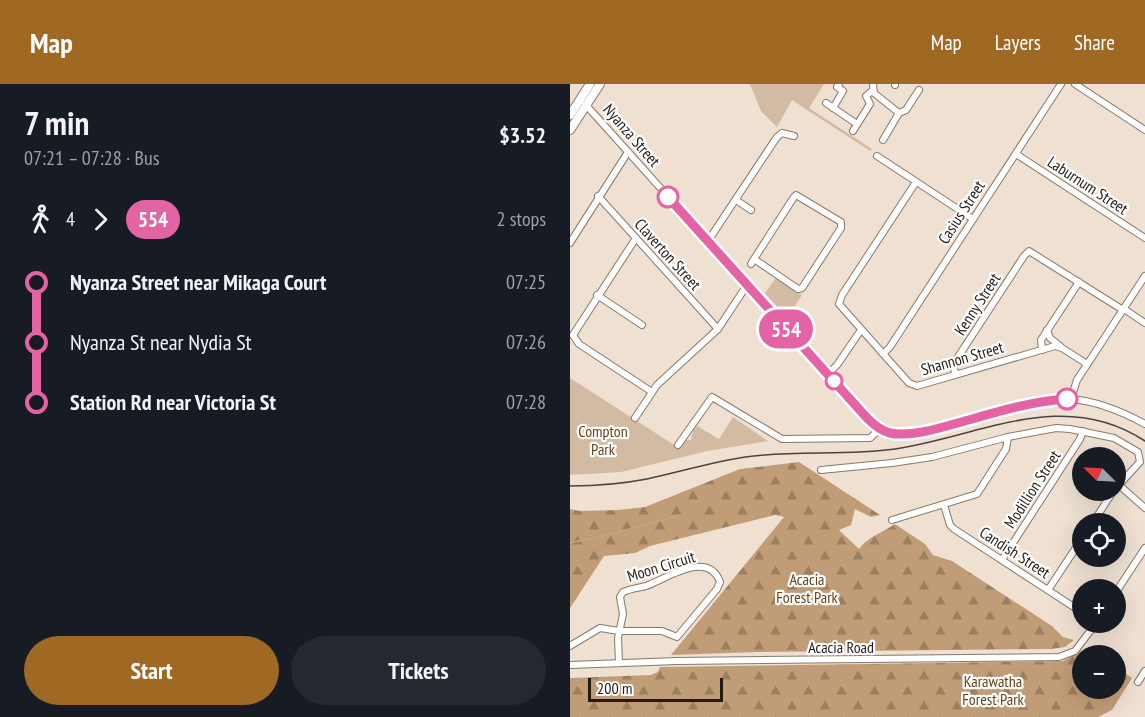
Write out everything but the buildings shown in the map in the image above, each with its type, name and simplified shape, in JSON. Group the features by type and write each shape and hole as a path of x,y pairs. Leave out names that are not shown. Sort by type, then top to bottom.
{"main road":[{"path":"570,130 590,84"},
{"path":"570,114 600,84"}],"street":[{"path":"833,108 843,91 837,87 839,84"},
{"name":"Casius Street","path":"883,354 1061,84"},
{"path":"1075,84 1145,130"},
{"path":"873,87 874,93 899,113"},
{"path":"853,131 870,104 866,96 873,87"},
{"path":"883,140 899,113 906,110 919,90"},
{"name":"Nyanza Street","path":"583,103 867,418 880,429"},
{"path":"826,103 857,124"},
{"path":"708,241 777,137 782,133 794,136"},
{"path":"570,243 628,152"},
{"name":"Laburnum Street","path":"1016,154 1145,238"},
{"path":"877,156 973,219"},
{"name":"Shannon Street","path":"916,182 842,295 839,304 861,330 913,386 1055,346 1062,348"},
{"path":"796,195 841,222 841,228 802,288 798,289 752,262 796,195"},
{"name":"Claverton Street","path":"598,196 718,329"},
{"path":"736,200 752,210"},
{"path":"636,238 573,335 574,340 652,392"},
{"name":"Kenny Street","path":"955,374 954,367 958,357 1029,251 1079,282"},
{"path":"1071,399 1073,388 1087,364 1145,276"},
{"path":"1030,353 1079,282 1145,323"},
{"path":"635,418 652,392 718,329 747,285"},
{"path":"597,295 642,325"},
{"path":"828,374 837,365 861,330"},
{"path":"1047,331 1050,338 1062,348 1087,364"},
{"path":"1044,349 1047,331"},
{"path":"1041,339 1044,349"},
{"path":"678,445 712,397 782,439 870,438 880,429 892,434 913,433 952,425 1013,407 1071,399 1106,407 1145,424"},
{"path":"827,460 824,469 892,463 932,457 1008,437 1056,428 1114,438 1131,447 1138,452 1139,457 1137,466 1126,478"},
{"name":"Modillion Street","path":"1002,560 1083,431"},
{"path":"892,520 972,496 980,490 1006,449 1008,437"},
{"path":"1126,495 1145,508"},
{"name":"Candish Street","path":"944,505 950,525 954,529 1072,606"},
{"path":"1125,579 1145,548"},
{"path":"1048,590 1072,554"},
{"name":"Moon Circuit","path":"619,632 662,631 677,637 717,589 720,582 718,576 705,566 700,566 623,592 620,597 623,614 619,632 619,663"},
{"path":"570,646 600,627 619,632"},
{"name":"Acacia Road","path":"570,665 1059,657 1076,651 1089,633"},
{"path":"1138,682 1145,671"}],"green space":[{"path":"750,84 824,84 809,108 872,149 870,151 792,100 777,127 761,111"},
{"path":"776,278 802,295 787,318 765,293"},
{"name":"Compton Park","path":"570,378 679,448 684,440 691,440 697,426 719,439 733,417 768,441 707,451 621,472 570,475"},
{"name":"Acacia Forest Park","path":"799,462 880,515 871,517 855,509 851,525 839,530 859,549 871,538 895,524 925,544 933,555 952,561 1052,626 1063,637 1074,640 1065,647 1051,649 671,655 784,517 775,515 650,546 635,553 604,556 570,608 570,509 618,510 645,507 740,469"},
{"name":"Karawatha Forest Park","path":"1072,656 1072,699 1119,699 1112,710 1098,717 570,717 570,678 651,675 658,672 660,667 1063,661"},
{"name":"Karawatha Forest Park","path":"1126,674 1132,678 1126,688"}],"waterway":[{"path":"570,543 681,515"}],"railway":[{"path":"570,486 637,481 745,457 895,449 1022,420 1053,416 1083,418 1114,425 1145,441"}],"bus line":[{"name":"554","path":"668,197 867,418 884,431 892,434 913,433 952,425 1013,407 1067,399"}]}
